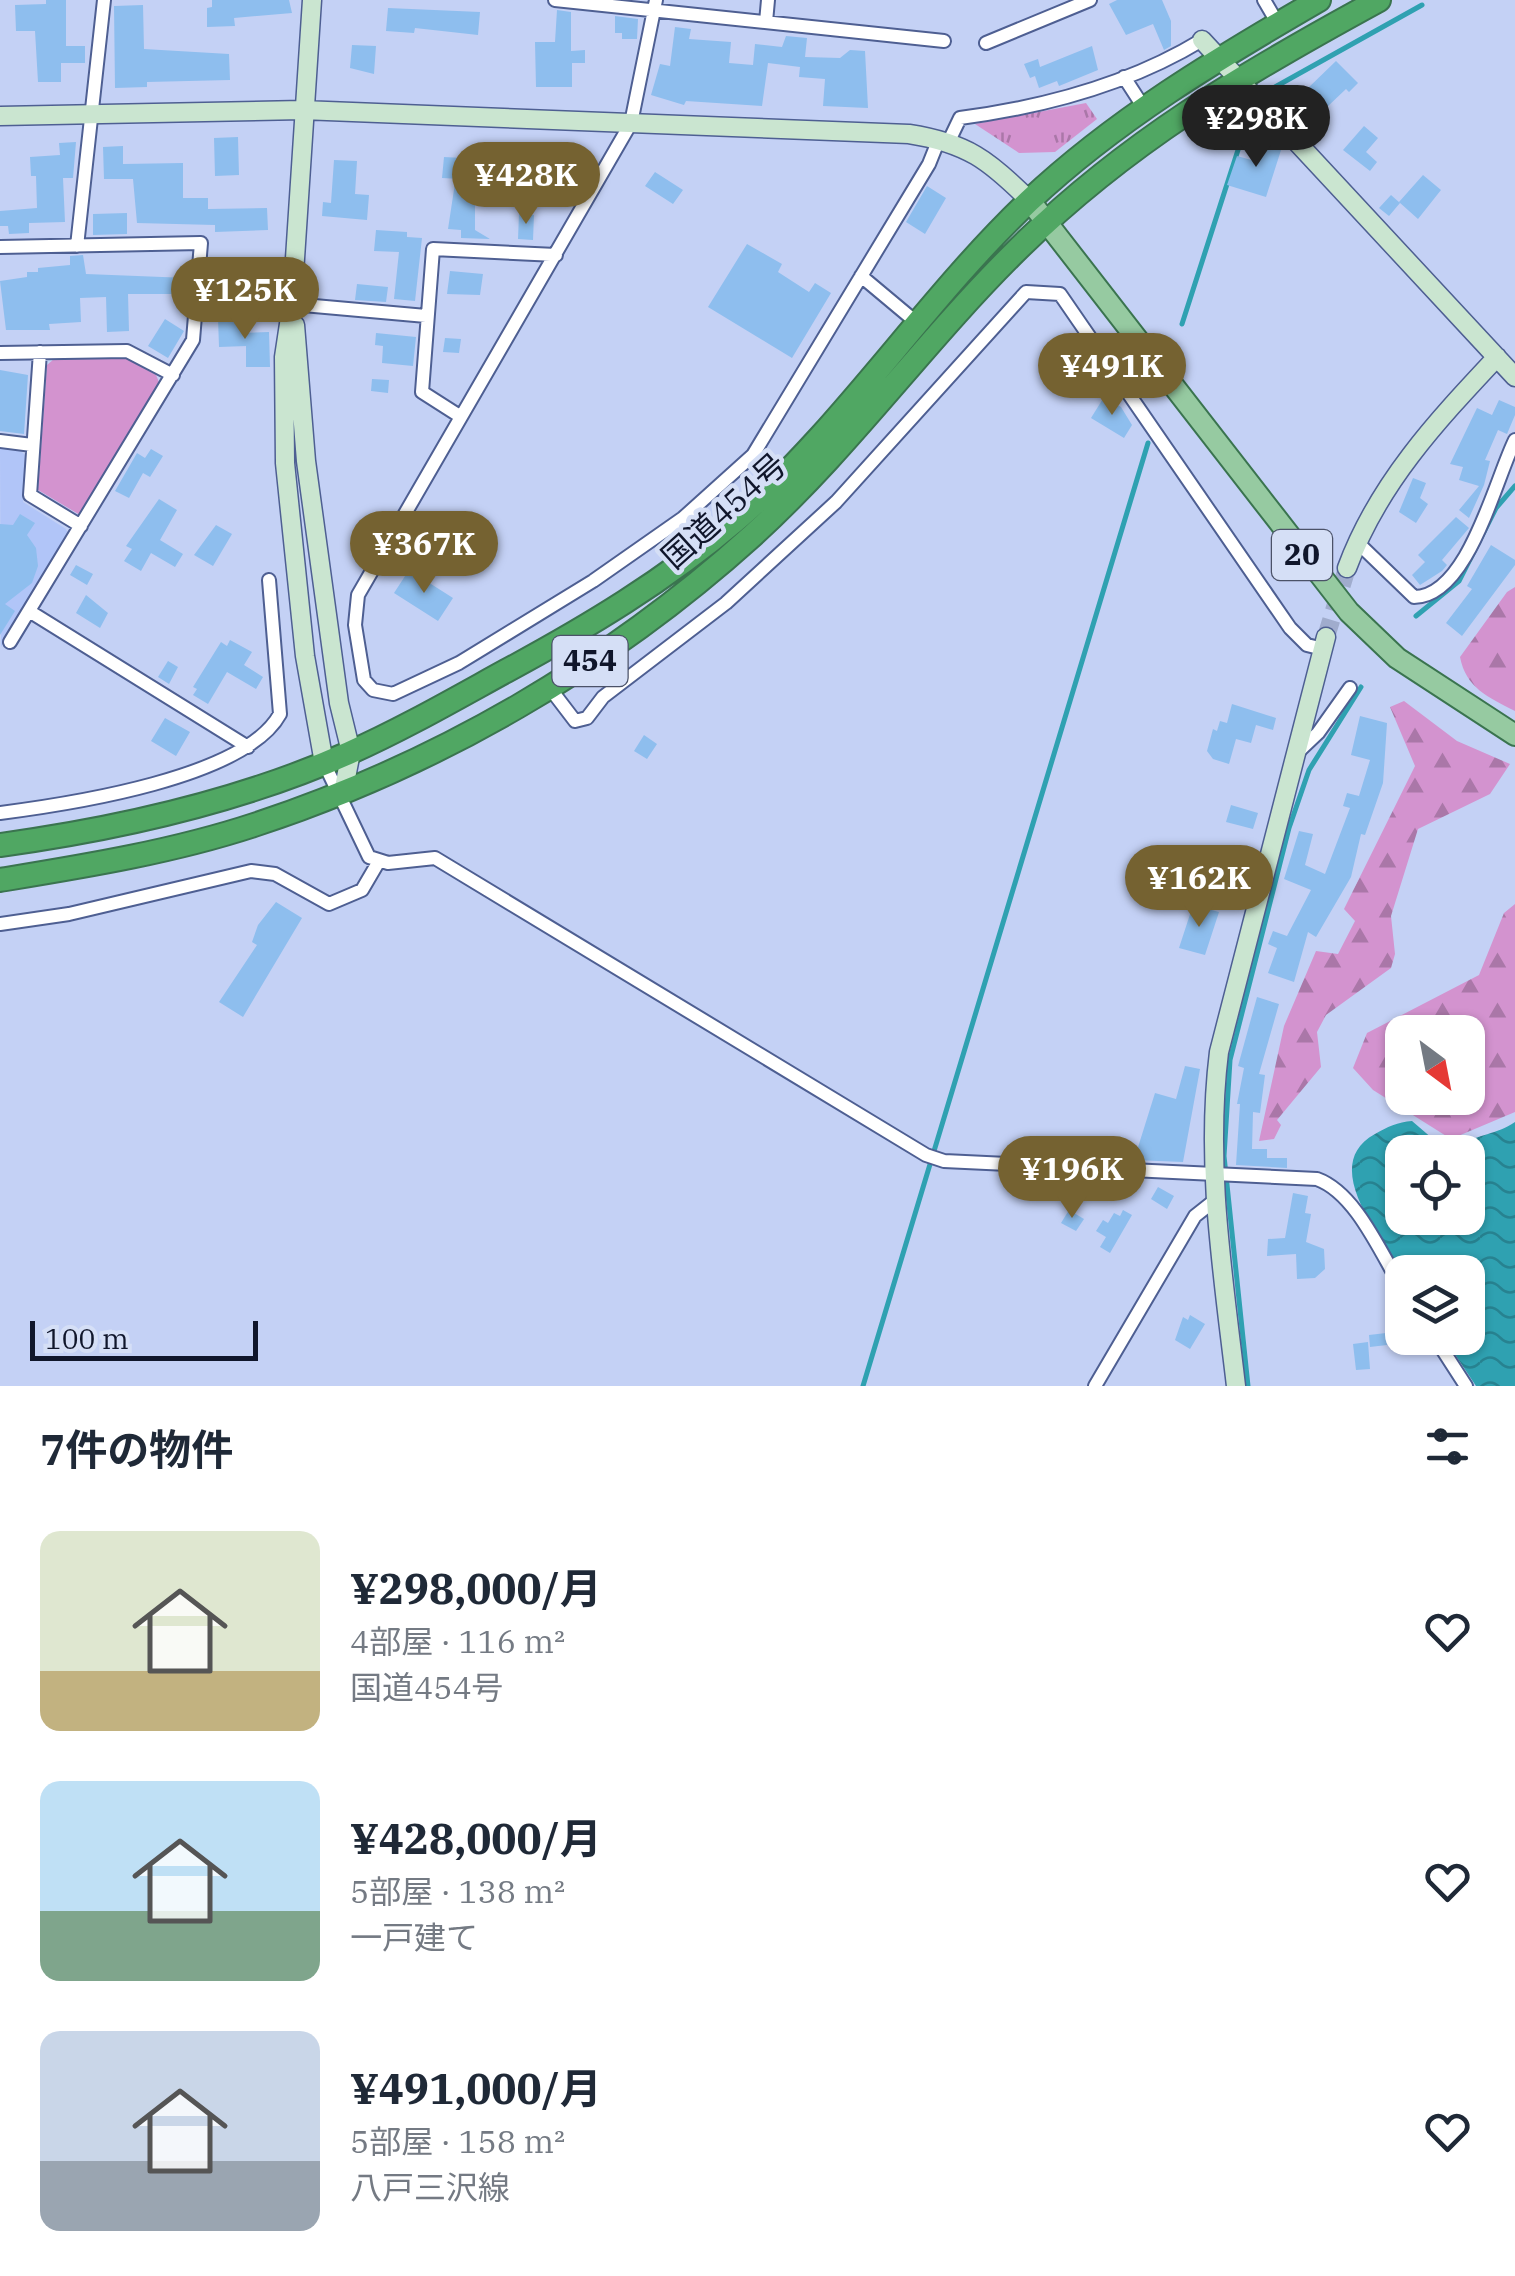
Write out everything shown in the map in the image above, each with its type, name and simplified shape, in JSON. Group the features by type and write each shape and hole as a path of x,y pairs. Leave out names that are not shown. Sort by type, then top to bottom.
{"highway":[{"name":"国道454号","path":"0,844 140,819 351,752 530,658 671,570 735,520 787,470 916,322 1030,201 1144,108 1320,0"},
{"name":"国道454号","path":"0,880 108,863 251,826 342,793 474,731 548,687 618,642 752,535 1047,222 1149,137 1235,78 1379,0"}],"main road":[{"name":"20","path":"1030,201 1271,518 1349,612 1421,676 1515,735"}],"street":[{"path":"78,246 104,0"},
{"path":"312,0 292,304 284,358 286,462 305,656 324,763 342,793 362,846 379,862 435,858 926,1155 944,1161 1213,1177 1303,1177 1332,1184 1385,1263"},
{"path":"555,0 655,5 766,22 944,41"},
{"path":"766,22 768,0"},
{"path":"986,43 1090,0"},
{"path":"1264,0 1278,24"},
{"path":"655,5 632,124 458,415 358,595 355,626 364,680 373,690 393,694 459,663 593,581 683,518 752,456 928,164 960,118 1037,106 1124,77 1202,40 1515,377"},
{"path":"1124,77 1144,108"},
{"path":"0,116 302,110 944,140 982,156 1030,201"},
{"path":"0,247 201,243 193,340 10,642"},
{"path":"458,415 422,392 433,249 556,254"},
{"path":"861,276 916,322"},
{"path":"548,687 575,721 587,718 603,697 726,604 836,502 1026,292 1060,294 1290,628 1308,644 1324,643 1219,1052 1212,1112 1214,1201 1236,1386"},
{"path":"292,304 426,316"},
{"path":"292,304 306,461 339,703 351,752 342,793"},
{"path":"0,353 127,351 173,375"},
{"path":"40,352 30,495 81,526"},
{"path":"1348,568 1356,542 1398,468 1496,357"},
{"path":"1356,542 1414,597 1425,597 1458,571 1515,440"},
{"path":"0,441 32,445"},
{"path":"0,813 136,788 184,774 248,747 271,731 280,714 270,580"},
{"path":"29,611 248,747"},
{"path":"1296,753 1318,733 1350,688"},
{"path":"0,924 69,914 251,871 275,874 330,904 362,890 379,862"},
{"path":"1095,1386 1195,1216 1214,1201"},
{"path":"1446,1355 1466,1386"}],"shaded area":[{"path":"0,447 20,450 26,456 23,502 66,529 69,536 1,647"}],"green space":[{"path":"1086,103 1097,119 1055,152 1019,153 975,124"},
{"path":"124,357 156,375 159,382 80,515 38,490 47,365 54,359"},
{"path":"1515,587 1515,711 1473,684 1460,657 1507,592"},
{"path":"1404,701 1457,741 1510,764 1490,794 1418,829 1391,916 1395,954 1391,968 1326,1015 1317,1032 1321,1067 1277,1120 1281,1125 1274,1139 1259,1141 1284,1026 1316,951 1338,954 1355,921 1344,909 1415,766 1390,707"},
{"path":"1515,904 1515,1112 1460,1135 1445,1135 1413,1115 1485,1115 1485,1015 1402,1015 1479,975 1504,913"},
{"path":"1385,1024 1385,1098 1353,1068 1367,1033"}],"water":[{"path":"1412,1121 1428,1135 1385,1135 1385,1235 1485,1235 1485,1135 1515,1122 1515,1386 1476,1386 1455,1355 1485,1355 1485,1255 1392,1255 1360,1202 1352,1164 1359,1147 1393,1125"}],"building":[{"path":"46,0 66,0 66,46 85,46 85,63 61,63 61,82 38,82 35,31 16,31 15,5 46,4"},
{"path":"212,0 289,0 292,13 234,18 235,26 207,27 207,8 212,7"},
{"path":"1117,0 1162,0 1171,21 1171,46 1164,50 1153,24 1126,35 1109,4"},
{"path":"143,5 144,49 229,54 230,80 147,82 147,87 115,88 114,6"},
{"path":"388,8 480,12 478,35 415,28 414,33 386,31"},
{"path":"557,10 571,12 571,51 585,50 585,63 572,63 572,87 536,87 535,42 555,42"},
{"path":"615,16 638,19 637,39 622,39 622,33 615,33"},
{"path":"675,27 691,29 689,39 731,42 729,63 753,65 755,44 782,47 786,36 807,38 805,57 840,58 850,50 865,51 868,108 823,106 825,79 799,77 800,67 768,63 762,106 686,101 684,105 651,95 660,64 670,66"},
{"path":"352,45 376,46 374,74 350,68"},
{"path":"1092,46 1098,70 1059,86 1057,81 1039,88 1024,64 1038,59 1040,67"},
{"path":"1336,61 1358,83 1349,92 1346,89 1306,127 1292,112 1312,94 1307,89"},
{"path":"1364,126 1378,138 1366,152 1377,162 1370,171 1343,150"},
{"path":"238,137 239,175 215,176 214,138"},
{"path":"1261,140 1282,147 1266,197 1227,185 1237,156 1255,161"},
{"path":"76,142 73,178 63,178 65,222 29,223 29,233 9,234 8,226 0,226 0,211 37,208 36,176 31,176 30,157 60,155 59,143"},
{"path":"123,146 123,164 183,163 183,198 208,198 208,209 267,208 268,230 215,232 215,225 137,223 133,179 104,179 103,147"},
{"path":"554,153 575,154 574,177 568,177 564,184 563,205 524,204 525,181 517,181 518,158 554,159"},
{"path":"444,157 463,158 461,179 442,178"},
{"path":"334,160 357,161 355,194 369,195 367,220 322,216 323,202 331,203"},
{"path":"655,172 683,190 673,204 645,186"},
{"path":"1423,175 1441,190 1418,219 1399,202"},
{"path":"455,183 475,184 475,230 490,239 461,238 461,230 448,229"},
{"path":"927,186 946,198 925,234 906,222"},
{"path":"1391,195 1400,203 1389,216 1379,208"},
{"path":"127,213 127,234 93,235 93,214"},
{"path":"519,214 534,215 533,240 518,239"},
{"path":"376,230 407,232 407,237 422,238 415,301 394,299 399,252 374,251"},
{"path":"747,244 782,264 778,272 809,292 815,283 831,293 792,358 708,307"},
{"path":"83,255 86,274 188,278 187,294 128,294 129,331 107,332 106,297 80,298 81,322 49,324 50,330 6,330 0,281 27,277 27,272 38,272 38,268 70,265 70,256"},
{"path":"450,271 483,274 480,295 447,294"},
{"path":"357,284 388,287 386,302 355,300"},
{"path":"218,318 241,318 241,333 269,332 270,367 246,367 246,346 219,347"},
{"path":"165,319 184,331 168,358 148,346"},
{"path":"376,333 416,337 413,366 382,363 383,346 375,345"},
{"path":"445,338 461,339 459,353 443,352"},
{"path":"0,370 28,375 24,434 0,431"},
{"path":"372,379 389,380 388,393 371,391"},
{"path":"1104,397 1121,407 1132,425 1124,438 1091,418"},
{"path":"1499,400 1515,407 1515,415 1507,434 1498,430 1485,460 1490,461 1484,485 1469,518 1459,510 1479,486 1459,480 1463,467 1450,464 1477,408 1492,415"},
{"path":"151,449 163,456 150,477 143,473 129,498 115,491 137,453 145,458"},
{"path":"1413,478 1426,483 1420,498 1428,504 1416,523 1399,512"},
{"path":"159,499 177,510 160,540 183,554 175,567 151,553 141,571 124,561 132,549 126,546"},
{"path":"20,514 35,523 27,535 36,548 38,566 32,583 5,604 15,611 0,635 0,524 13,525"},
{"path":"1456,517 1469,528 1442,560 1447,565 1442,571 1420,585 1412,575 1425,562 1418,555"},
{"path":"216,525 232,534 213,566 194,555"},
{"path":"1491,545 1515,560 1515,565 1462,636 1446,623 1472,589 1467,586"},
{"path":"76,565 93,574 87,585 70,575"},
{"path":"409,570 453,598 438,621 394,593"},
{"path":"86,595 108,613 100,628 76,613"},
{"path":"230,640 252,652 244,665 263,677 256,689 227,672 208,704 193,695 197,689 193,687 221,642 227,646"},
{"path":"168,661 178,667 169,684 158,677"},
{"path":"1232,704 1276,718 1273,730 1256,725 1251,743 1236,739 1229,764 1213,759 1207,751 1213,729 1217,731 1220,721 1227,723"},
{"path":"1360,716 1387,723 1383,783 1365,835 1361,834 1351,877 1316,937 1308,932 1294,982 1268,973 1277,948 1268,944 1273,931 1287,936 1311,890 1284,879 1299,831 1313,834 1305,865 1325,874 1350,808 1343,806 1347,793 1359,796 1370,760 1351,755"},
{"path":"165,718 190,732 176,756 151,741"},
{"path":"644,735 657,744 647,759 634,751"},
{"path":"1231,805 1258,813 1253,829 1226,822"},
{"path":"276,902 302,918 243,1017 219,1002 257,945 252,942 258,925"},
{"path":"1193,905 1219,912 1205,955 1179,948"},
{"path":"1257,997 1279,1004 1259,1074 1265,1075 1260,1113 1253,1112 1252,1149 1267,1149 1267,1158 1287,1158 1287,1168 1236,1165 1237,1104 1244,1068 1238,1066"},
{"path":"1185,1066 1200,1069 1183,1162 1134,1160 1155,1093 1176,1099"},
{"path":"1158,1187 1174,1196 1167,1209 1151,1199"},
{"path":"1293,1193 1308,1196 1305,1213 1311,1214 1306,1242 1324,1249 1325,1269 1315,1278 1297,1279 1296,1254 1267,1256 1268,1239 1285,1238"},
{"path":"1069,1210 1084,1219 1076,1231 1061,1223"},
{"path":"1123,1210 1132,1215 1110,1253 1100,1247 1106,1237 1096,1231 1103,1220 1108,1223 1114,1213 1120,1216"},
{"path":"1190,1315 1205,1324 1190,1349 1175,1340 1183,1317 1188,1320"},
{"path":"1385,1333 1385,1345 1370,1347 1369,1335"},
{"path":"1368,1342 1370,1369 1356,1370 1353,1344"}],"waterway":[{"path":"1275,87 1422,5"},
{"path":"1182,324 1247,122"},
{"path":"863,1386 1148,443"},
{"path":"1416,616 1459,581 1496,508 1515,486"},
{"path":"1248,1386 1224,1156 1230,1060 1289,828 1309,770 1361,687"}],"tunnel":[{"path":"1326,637 1347,568"}]}
